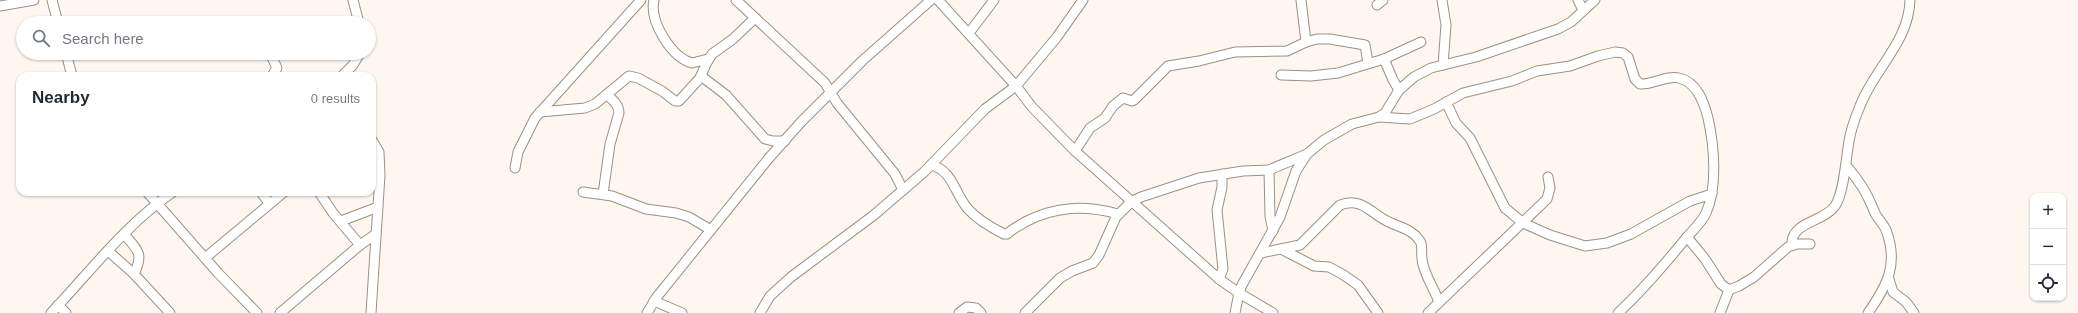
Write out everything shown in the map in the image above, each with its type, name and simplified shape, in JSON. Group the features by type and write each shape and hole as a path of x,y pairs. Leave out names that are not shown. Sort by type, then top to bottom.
{"street":[{"path":"0,6 34,0"},
{"path":"52,0 56,16"},
{"path":"353,0 357,16"},
{"path":"515,168 518,152 540,112 641,0"},
{"path":"654,0 653,8 656,23 676,54 692,63 708,59"},
{"path":"736,0 808,65 825,83 855,126 891,168 903,190"},
{"path":"648,313 654,301 785,141 862,61 931,0"},
{"path":"938,0 1016,86 1032,107 1075,151 1219,279 1238,293 1273,313"},
{"path":"969,33 994,0"},
{"path":"760,313 770,296 791,277 874,215 931,165 985,109 1016,86 1057,37 1082,0"},
{"path":"1301,0 1306,42"},
{"path":"1442,0 1446,25 1443,65"},
{"path":"1578,0 1582,10"},
{"path":"1379,117 1385,113 1399,90 1414,78 1443,65 1476,57 1558,29 1571,22 1582,10 1595,0"},
{"path":"1792,245 1792,237 1798,230 1804,225 1824,216 1834,207 1839,196 1846,165 1849,142 1858,111 1874,79 1891,53 1907,24 1910,0"},
{"path":"540,112 585,108 595,104 629,76 638,78 677,101 701,76 708,59 755,18"},
{"path":"1075,151 1090,128 1105,118 1116,102 1124,98 1129,101 1134,100 1168,66 1199,61 1235,52 1287,52 1306,42 1330,39 1365,44 1368,63"},
{"path":"1281,75 1327,75 1384,59 1421,42"},
{"path":"1024,313 1060,278 1072,271 1088,266 1095,260 1111,225 1118,214 1131,202 1146,194 1170,188 1185,181 1222,174 1269,170 1307,154 1324,140 1352,124 1379,117 1410,119 1463,93 1512,81 1537,71 1570,66 1608,53 1624,53 1630,61 1635,79 1639,83 1643,84 1678,78 1690,84 1701,96 1705,106 1713,144 1712,194 1706,214 1652,280 1618,313"},
{"path":"1384,59 1399,90"},
{"path":"68,60 71,72"},
{"path":"273,60 277,68 274,72"},
{"path":"346,72 356,60"},
{"path":"701,76 721,90 765,139 785,141"},
{"path":"603,194 610,144 619,113 619,108 607,95"},
{"path":"1446,102 1456,123 1470,138 1504,206 1523,223 1550,235 1584,246 1597,245 1622,238 1690,201 1712,194"},
{"path":"371,313 380,175 379,152 376,147"},
{"path":"1235,313 1238,293 1285,208 1296,171 1307,154"},
{"path":"931,165 940,169 951,179 961,200 969,210 1004,234 1007,234 1043,213 1069,207 1105,210 1118,214"},
{"path":"1846,165 1864,189 1876,215 1886,229 1891,252 1889,279 1885,288 1868,313"},
{"path":"1269,170 1270,216 1273,231"},
{"path":"1219,279 1223,269 1217,210 1222,186 1222,174"},
{"path":"1428,313 1523,223 1550,195 1548,177"},
{"path":"583,192 603,194 646,209 676,213 689,217 711,230"},
{"path":"151,196 205,258 257,313"},
{"path":"51,313 124,234 157,203 167,196"},
{"path":"264,196 269,203"},
{"path":"205,258 279,196"},
{"path":"322,196 360,245"},
{"path":"1261,253 1300,245 1306,241 1340,205 1346,203 1364,205 1388,222 1408,229 1419,240 1422,244 1423,266 1439,302"},
{"path":"340,221 378,206"},
{"path":"124,234 139,254 140,260 134,274"},
{"path":"280,313 360,245 376,234"},
{"path":"1687,237 1721,284 1729,290"},
{"path":"1720,313 1729,290 1754,277 1783,250 1792,245 1810,244"},
{"path":"1280,249 1314,266 1329,267 1342,274 1358,285 1378,313"},
{"path":"108,251 134,274 170,313"},
{"path":"1889,279 1893,292 1906,302 1914,313"},
{"path":"654,301 682,313"},
{"path":"58,305 66,313"},
{"path":"959,313 968,307 973,307 981,313"}]}
